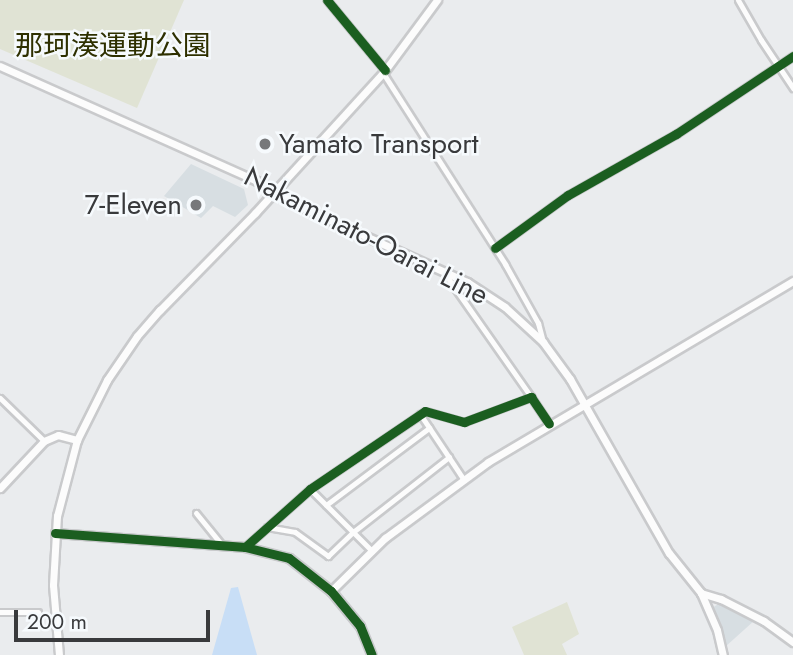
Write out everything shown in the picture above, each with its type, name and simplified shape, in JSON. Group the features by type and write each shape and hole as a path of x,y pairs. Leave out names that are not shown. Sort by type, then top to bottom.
{"main road":[{"path":"60,655 53,604 55,533 65,481 78,440 107,380 137,336 384,71 437,0"},
{"name":"Nakaminato-Oarai Line","path":"0,66 206,157 275,191 308,211 441,270 492,297 543,342 584,404 669,553 701,593 717,630 723,655"},
{"path":"331,591 372,551 464,480 549,424 793,281"},
{"path":"0,488 44,441 58,435 78,440"},
{"path":"55,533 245,547 289,558 331,591 360,626 372,655"},
{"path":"701,593 721,599 764,621 793,642"}],"street":[{"path":"327,0 384,71 495,248 538,323 543,342"},
{"path":"738,0 793,88"},
{"path":"495,248 568,195 676,134 793,56"},
{"path":"441,270 461,293 549,424"},
{"path":"245,547 310,489 425,411 464,422 531,397"},
{"path":"0,398 44,441"},
{"path":"420,414 464,480"},
{"path":"326,505 429,428"},
{"path":"267,527 295,532 328,556 353,532 449,457"},
{"path":"310,489 372,551"},
{"path":"196,513 222,545"},
{"path":"0,612 38,612"}],"shaded area":[{"path":"191,164 244,189 248,205 235,217 213,206 201,218 164,196"},
{"path":"720,603 755,620 725,647 712,608"}],"green space":[{"name":"那珂湊運動公園","path":"0,0 184,0 137,108 0,49"},
{"path":"567,602 579,634 562,644 567,655 524,655 512,627"}],"water":[{"path":"238,587 257,655 212,655 231,588"}],"cycle path":[{"path":"327,0 385,70"},
{"path":"495,248 568,195 676,134 793,56"},
{"path":"245,547 310,489 425,411 464,422 531,397 549,424"},
{"path":"55,533 245,547 289,558 331,591 360,626 372,655"}],"place":[{"name":"Yamato Transport","path":"265,144"},
{"name":"7-Eleven","path":"196,205"}]}
